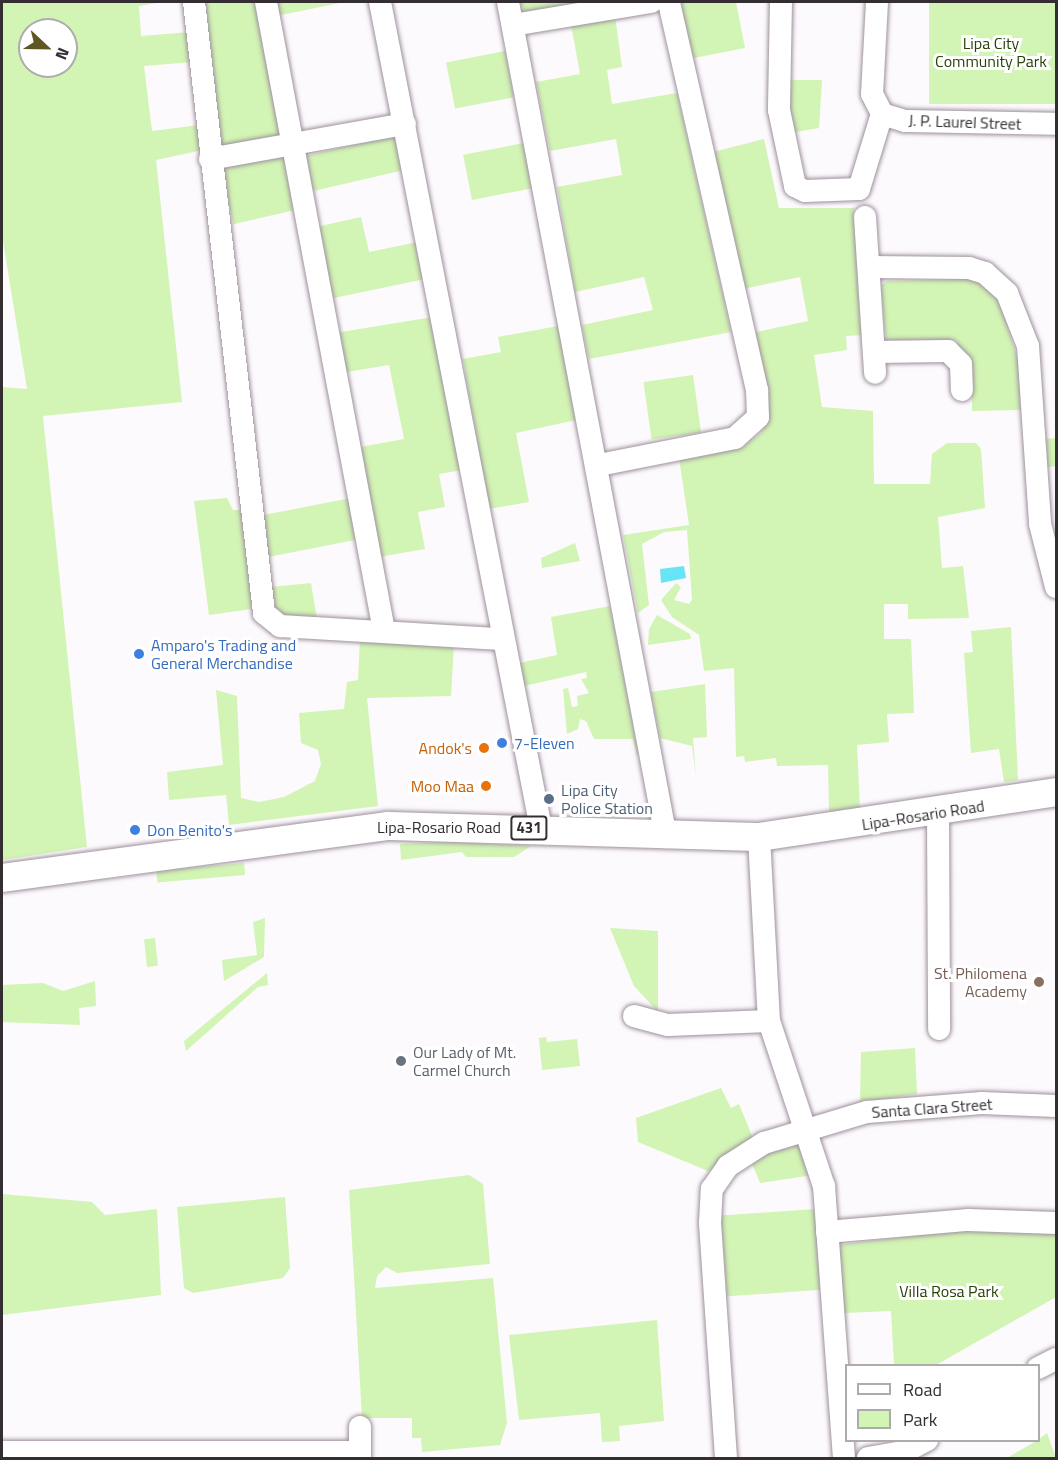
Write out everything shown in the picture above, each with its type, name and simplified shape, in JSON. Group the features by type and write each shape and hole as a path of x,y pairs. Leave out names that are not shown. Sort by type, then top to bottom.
{"main road":[{"name":"Lipa-Rosario Road","path":"2,878 352,829 441,825 666,837 759,837 938,813 1056,792"}],"street":[{"path":"194,2 210,159 264,613 280,626 501,639"},
{"path":"266,2 384,631"},
{"path":"380,2 501,639 541,829"},
{"path":"508,2 599,465 666,837"},
{"path":"513,26 651,2"},
{"path":"599,465 735,438 758,417 757,390 669,2"},
{"path":"781,2 779,110 798,189 859,189 882,114 872,94 877,2"},
{"name":"J. P. Laurel Street","path":"882,114 905,121 1056,124"},
{"path":"210,159 405,124"},
{"path":"865,218 875,363 948,351 961,364 963,390"},
{"path":"870,267 969,268 985,273 1007,293 1028,346 1040,524 1056,587"},
{"path":"938,813 939,1029"},
{"path":"759,837 769,1021 810,1129 822,1172 844,1458"},
{"path":"634,1016 668,1025 769,1021"},
{"name":"Santa Clara Street","path":"726,1458 711,1255 712,1189 728,1166 751,1151 810,1129 898,1108 993,1103 1056,1107"},
{"path":"827,1232 989,1219 1056,1223"},
{"path":"1040,1367 1056,1359"},
{"path":"2,1452 360,1455 360,1427"},
{"path":"868,1458 906,1451 923,1442"}],"green space":[{"path":"2,2 163,2 139,6 141,36 190,32 193,62 144,66 152,131 199,125 203,150 156,160 182,402 43,416 87,847 2,860 2,387 27,389 2,235"},
{"path":"201,2 257,2 281,136 222,149"},
{"path":"273,2 345,2 276,16"},
{"path":"519,2 598,2 526,13"},
{"path":"678,2 736,2 745,48 689,59"},
{"name":"Lipa City Community Park","path":"929,2 1056,2 1056,104 929,104"},
{"path":"615,16 622,67 607,70 612,104 677,93 731,332 589,359 582,325 653,310 644,277 575,292 557,187 622,175 616,139 550,151 536,82 580,74 571,24"},
{"path":"505,51 514,97 455,109 446,62"},
{"path":"786,80 822,80 819,128 790,133"},
{"path":"396,135 404,170 313,191 305,156"},
{"path":"764,139 779,208 854,208 863,335 846,336 847,350 814,355 822,407 873,411 874,484 930,484 932,454 947,443 976,443 981,449 985,508 938,517 942,568 963,566 969,618 908,619 908,604 884,604 884,639 911,639 914,713 887,714 889,742 857,745 860,809 829,812 828,765 777,766 776,758 745,762 744,756 736,757 734,668 704,671 699,635 672,617 661,600 676,583 681,587 674,600 689,604 692,600 687,530 664,532 642,544 649,605 638,613 623,535 689,525 679,458 742,448 761,433 766,421 752,333 808,321 800,277 743,289 709,153"},
{"path":"524,143 533,188 472,200 463,155"},
{"path":"284,154 297,210 233,224 221,169"},
{"path":"361,217 369,252 418,242 425,279 329,299 316,227"},
{"path":"967,279 978,281 1000,301 1019,364 1021,410 972,411 971,368 956,340 886,340 881,286 886,281"},
{"path":"433,317 462,470 439,474 445,507 418,512 425,549 379,557 360,447 404,439 389,365 341,373 335,333"},
{"path":"558,326 576,420 516,433 529,502 489,509 463,359 501,352 498,337"},
{"path":"693,375 701,432 652,439 643,382"},
{"path":"1056,438 1056,466 1048,467 1046,439"},
{"path":"227,498 233,510 243,510 252,609 209,615 194,501"},
{"path":"351,498 359,539 267,557 259,516"},
{"path":"575,543 580,561 542,568 541,558"},
{"path":"311,583 317,619 274,613 271,587"},
{"path":"610,606 639,754 637,756 633,739 594,739 586,721 580,719 578,729 567,734 563,689 568,688 572,707 578,706 577,696 589,693 581,679 587,678 586,672 524,686 519,663 557,655 551,617"},
{"path":"657,615 690,634 691,639 648,645 649,629"},
{"path":"1011,627 1018,780 1004,782 999,749 971,753 964,653 973,652 971,631"},
{"path":"360,638 454,645 451,696 367,698 378,806 229,825 226,795 169,800 167,772 223,765 216,690 237,696 241,798 259,802 284,797 315,781 321,764 318,750 301,743 299,713 344,709 347,682 358,680"},
{"path":"705,684 707,737 693,738 696,777 692,746 660,738 651,692"},
{"path":"452,842 531,846 514,857 466,857 462,852 401,860 400,844"},
{"path":"244,863 245,875 157,883 156,871"},
{"path":"265,918 264,957 224,981 222,960 257,955 253,922"},
{"path":"610,928 658,931 658,1012 634,986"},
{"path":"155,938 158,966 147,967 144,939"},
{"path":"267,973 268,985 258,987 186,1051 184,1041"},
{"path":"95,981 96,1006 79,1008 80,1025 2,1022 2,985 43,983 63,991"},
{"path":"546,1037 547,1042 577,1039 580,1066 542,1070 539,1038"},
{"path":"915,1048 917,1094 860,1102 861,1052"},
{"path":"721,1088 731,1108 739,1104 753,1138 708,1171 638,1142 636,1118"},
{"path":"799,1141 813,1175 760,1183 750,1159"},
{"path":"469,1175 483,1184 490,1264 397,1273 386,1267 377,1276 375,1288 493,1278 507,1423 500,1445 422,1452 421,1438 412,1438 412,1418 362,1418 349,1190"},
{"path":"2,1194 92,1202 105,1215 157,1209 161,1295 2,1315"},
{"path":"285,1197 290,1268 283,1278 193,1293 184,1288 177,1207"},
{"path":"815,1209 821,1290 727,1296 721,1216"},
{"name":"Villa Rosa Park","path":"953,1231 1056,1231 1056,1297 938,1364 894,1364 891,1311 844,1313 838,1245"},
{"path":"657,1320 664,1421 619,1426 620,1441 602,1442 600,1413 519,1420 509,1335"},
{"path":"1047,1433 1056,1458 1007,1458 1035,1442 1040,1442 1040,1438"}],"water":[{"path":"684,566 686,578 661,583 660,569"}],"place":[{"name":"Amparo's Trading and General Merchandise","path":"139,654"},
{"name":"7-Eleven","path":"502,743"},
{"name":"Andok's","path":"484,748"},
{"name":"Moo Maa","path":"486,786"},
{"name":"Lipa City Police Station","path":"549,799"},
{"name":"Don Benito's","path":"135,830"},
{"name":"St. Philomena Academy","path":"1039,982"},
{"name":"Our Lady of Mt. Carmel Church","path":"401,1061"}]}
